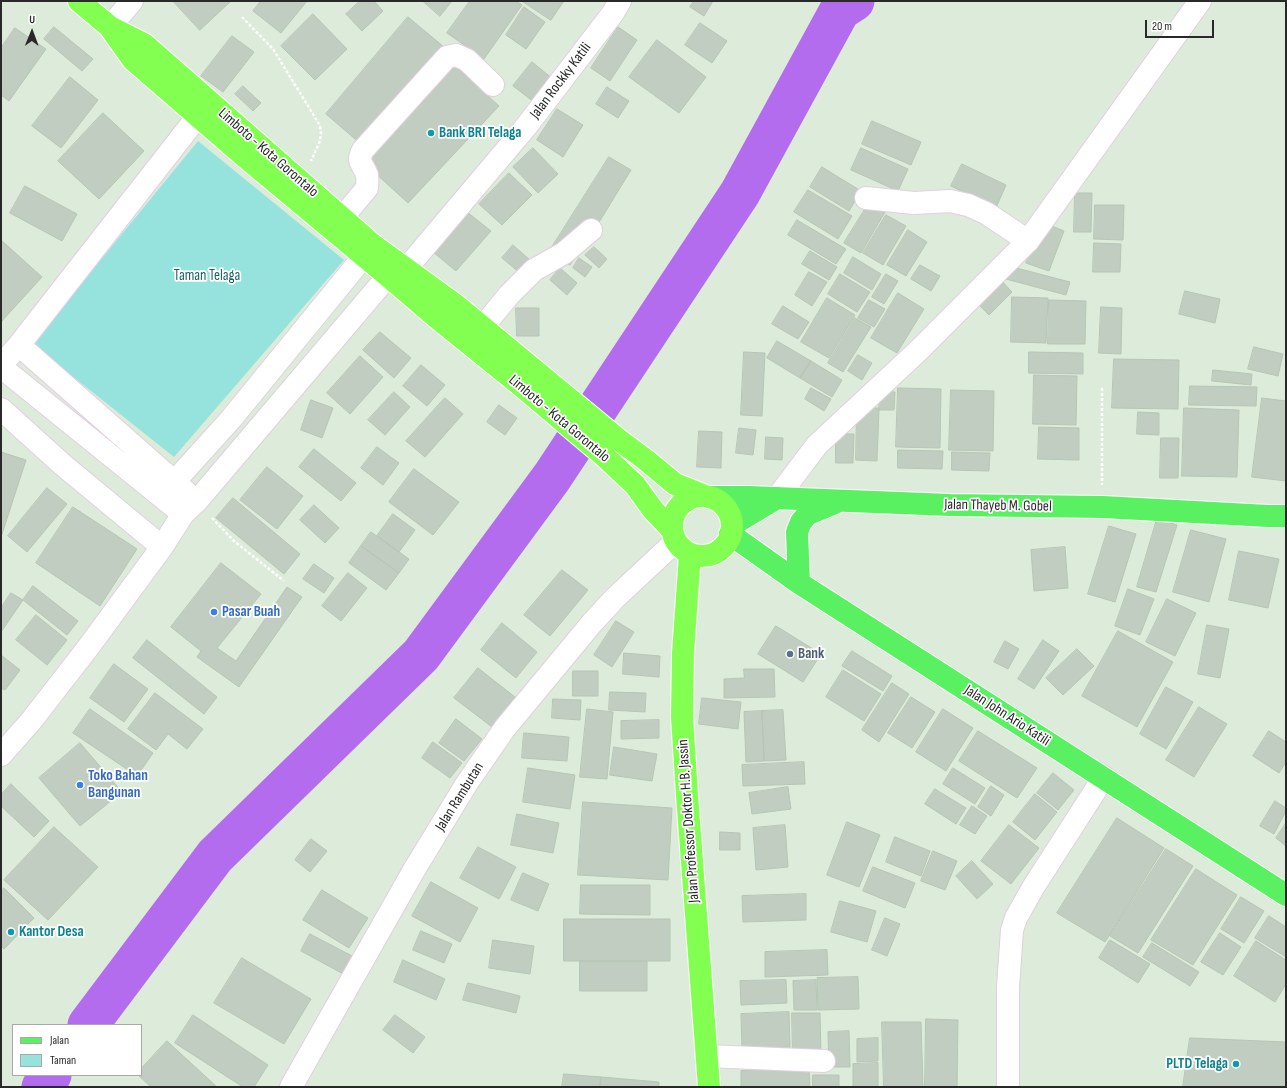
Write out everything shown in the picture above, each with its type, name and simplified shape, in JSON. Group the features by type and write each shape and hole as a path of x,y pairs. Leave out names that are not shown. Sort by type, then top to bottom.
{"highway":[{"name":"Limboto - Kota Gorontalo","path":"79,1 110,27 144,44 374,245 436,318 548,395"},
{"path":"110,27 133,60 245,157 364,256 397,273"},
{"name":"Limboto - Kota Gorontalo","path":"397,273 457,306 482,328 548,395 602,454 635,485 679,542"},
{"path":"548,395 619,440 675,484 719,501 726,508 731,517 731,530 725,545 718,552 704,557 679,542 674,514 679,506 686,500 696,497 708,497"},
{"name":"Jalan Professor Doktor H.B. Jassin","path":"679,542 683,653 682,717 709,1087"}],"main road":[{"name":"Jalan Thayeb M. Gobel","path":"708,497 748,497 950,505 1102,507 1286,516"},
{"path":"731,530 777,498"},
{"path":"799,583 797,532 801,522 808,514 838,501"},
{"name":"Jalan John Ario Katili","path":"731,530 799,583 1286,895"}],"street":[{"path":"110,27 132,1"},
{"name":"Jalan Rockky Katili","path":"1,755 87,649 192,506 525,128 613,13 620,1"},
{"path":"777,498 817,445 917,352 1028,241 1200,1"},
{"path":"342,218 367,188 366,173 359,157 363,150 447,58 456,55 467,60 493,84"},
{"path":"192,506 1,366 198,116"},
{"path":"866,198 914,203 950,201 968,205 986,213 1028,241"},
{"path":"482,328 508,295 534,270 564,253 591,230"},
{"path":"175,481 231,419 364,256"},
{"path":"19,345 175,481 192,506"},
{"path":"1,409 63,465 162,547"},
{"name":"Jalan Rambutan","path":"291,1087 414,870 468,783 505,728 592,623 615,598 679,542"},
{"path":"1008,1087 1008,987 1012,930 1016,918 1034,886 1104,777"},
{"path":"707,1056 824,1061"}],"path":[{"path":"242,17 273,49 320,126 320,141 302,182"},
{"path":"1102,388 1102,507"},
{"path":"192,506 284,581"}],"green space":[{"name":"Taman Telaga","path":"198,141 344,260 174,457 32,344"}],"building":[{"path":"173,1 231,1 200,30"},
{"path":"261,1 307,1 281,33 253,11"},
{"path":"360,1 374,1 383,11 362,31 346,14"},
{"path":"423,1 452,1 440,16"},
{"path":"470,1 516,1 522,5 484,59 447,33"},
{"path":"522,1 564,1 551,20"},
{"path":"694,1 713,1 704,16 690,7"},
{"path":"524,7 545,22 526,49 506,35"},
{"path":"313,14 347,49 315,80 281,46"},
{"path":"408,17 444,47 362,145 326,114"},
{"path":"700,23 727,41 712,63 685,45"},
{"path":"54,27 93,59 82,71 44,39"},
{"path":"618,27 637,40 610,81 591,68"},
{"path":"15,28 46,49 9,101 1,95 1,48"},
{"path":"232,36 254,52 223,92 201,76"},
{"path":"657,40 706,77 679,113 629,77"},
{"path":"532,62 553,79 534,102 513,86"},
{"name":"Bank BRI Telaga","path":"453,64 499,106 408,203 362,161"},
{"path":"70,77 98,100 61,148 32,126"},
{"path":"243,86 261,103 253,111 235,94"},
{"path":"607,87 629,101 618,118 596,104"},
{"path":"557,109 583,125 563,157 537,140"},
{"path":"103,113 144,151 99,199 58,161"},
{"path":"872,121 921,142 911,165 862,144"},
{"path":"533,148 558,174 538,193 513,167"},
{"path":"861,148 908,169 898,191 851,170"},
{"path":"609,157 631,170 601,219 570,265 549,252"},
{"path":"962,164 1006,185 996,208 951,186"},
{"path":"822,167 861,191 849,211 810,187"},
{"path":"509,173 532,195 502,225 479,204"},
{"path":"25,186 77,214 62,241 10,213"},
{"path":"808,190 852,216 838,239 794,212"},
{"path":"1075,193 1092,193 1091,232 1074,232"},
{"path":"869,203 885,212 861,253 844,243"},
{"path":"1095,205 1124,205 1123,240 1094,239"},
{"path":"467,212 491,231 456,271 433,252"},
{"path":"886,215 906,226 883,265 863,253"},
{"path":"797,220 846,249 836,264 788,235"},
{"path":"1042,222 1064,231 1049,271 1026,263"},
{"path":"908,230 927,242 906,276 887,265"},
{"path":"1,240 42,277 1,322"},
{"path":"1094,243 1121,244 1120,272 1093,272"},
{"path":"513,245 531,261 520,273 502,258"},
{"path":"594,247 607,259 599,268 585,255"},
{"path":"810,251 837,267 829,280 802,264"},
{"path":"853,257 881,274 872,290 844,273"},
{"path":"579,258 592,267 585,277 573,268"},
{"path":"920,265 940,276 931,291 911,279"},
{"path":"1005,265 1070,282 1066,295 1002,278"},
{"path":"560,268 577,283 567,295 550,280"},
{"path":"809,272 827,282 812,306 795,295"},
{"path":"840,274 870,292 857,312 828,294"},
{"path":"886,274 898,281 884,304 872,297"},
{"path":"998,277 1012,292 989,315 974,300"},
{"path":"1185,291 1220,299 1215,323 1179,314"},
{"path":"898,293 924,309 897,353 871,338"},
{"path":"1012,297 1048,298 1046,343 1011,342"},
{"path":"827,298 855,315 829,358 801,342"},
{"path":"869,300 885,309 874,327 858,318"},
{"path":"1049,300 1086,301 1085,344 1048,344"},
{"path":"783,306 809,322 798,339 772,324"},
{"path":"1101,307 1122,308 1121,354 1099,353"},
{"path":"516,308 539,308 539,336 517,336"},
{"path":"855,318 871,327 843,372 828,363"},
{"path":"380,332 411,358 394,378 363,350"},
{"path":"777,341 811,361 800,378 767,358"},
{"path":"1254,347 1283,354 1278,376 1248,369"},
{"path":"744,352 765,353 762,416 741,415"},
{"path":"1029,352 1083,353 1083,374 1029,373"},
{"path":"858,355 872,363 862,380 848,371"},
{"path":"360,356 383,377 350,414 327,393"},
{"path":"1114,359 1179,360 1178,409 1112,408"},
{"path":"811,361 842,380 832,397 800,378"},
{"path":"421,365 445,385 427,406 403,386"},
{"path":"1213,370 1252,374 1251,385 1212,381"},
{"path":"1034,375 1077,376 1076,425 1033,424"},
{"path":"1190,386 1257,387 1256,406 1189,405"},
{"path":"811,388 831,399 824,411 805,399"},
{"path":"898,388 941,389 940,448 896,447"},
{"path":"951,390 994,391 993,451 949,450"},
{"path":"880,391 895,392 894,410 879,410"},
{"path":"394,392 410,407 385,435 368,420"},
{"path":"445,398 463,414 425,457 406,441"},
{"path":"1262,398 1286,401 1286,481 1252,477"},
{"path":"311,400 333,408 322,438 301,430"},
{"path":"499,405 517,418 505,435 487,422"},
{"path":"857,408 879,408 877,461 856,460"},
{"path":"1184,408 1239,410 1237,477 1182,476"},
{"path":"1138,412 1159,413 1159,435 1137,434"},
{"path":"1039,427 1079,428 1079,460 1038,459"},
{"path":"739,428 756,430 753,455 736,453"},
{"path":"699,431 722,432 721,468 697,467"},
{"path":"836,434 854,434 853,463 836,463"},
{"path":"766,437 783,438 782,460 765,459"},
{"path":"1161,438 1179,438 1178,478 1160,478"},
{"path":"377,447 399,463 383,485 361,468"},
{"path":"314,449 356,483 341,501 299,467"},
{"path":"898,450 943,451 942,469 898,468"},
{"path":"1,452 26,460 1,537"},
{"path":"952,452 990,453 989,471 952,470"},
{"path":"267,467 303,496 277,529 240,500"},
{"path":"414,469 459,502 433,535 389,502"},
{"path":"47,488 67,504 27,552 8,536"},
{"path":"233,498 300,554 284,574 216,518"},
{"path":"314,505 339,528 325,543 300,520"},
{"path":"73,507 137,549 100,606 36,563"},
{"path":"393,514 415,530 399,552 377,536"},
{"path":"1157,519 1177,525 1156,592 1137,587"},
{"path":"1109,526 1136,534 1115,602 1088,594"},
{"path":"1191,530 1226,539 1209,602 1173,592"},
{"path":"371,532 409,559 399,573 361,546"},
{"path":"361,546 399,573 386,590 349,563"},
{"path":"1065,547 1068,588 1034,591 1031,550"},
{"path":"1239,551 1279,559 1268,608 1229,600"},
{"name":"Pasar Buah","path":"221,563 261,594 217,648 236,661 287,587 302,597 239,687 197,657 201,651 171,627"},
{"path":"314,564 334,578 324,593 303,579"},
{"path":"562,570 588,590 550,636 524,615"},
{"path":"348,573 367,588 341,621 322,606"},
{"path":"33,586 78,621 67,635 23,600"},
{"path":"1128,589 1154,599 1140,635 1115,626"},
{"path":"11,593 23,600 1,632 1,608"},
{"path":"1167,599 1196,613 1175,656 1146,642"},
{"path":"36,615 67,640 47,665 16,640"},
{"path":"616,621 634,632 612,667 594,655"},
{"path":"502,623 537,652 516,678 481,650"},
{"path":"1207,625 1229,629 1220,678 1198,674"},
{"name":"Bank","path":"776,626 821,654 803,682 758,654"},
{"path":"1118,631 1173,662 1137,727 1082,696"},
{"path":"147,640 217,697 204,714 133,658"},
{"path":"1043,640 1059,651 1034,689 1018,679"},
{"path":"1005,641 1019,649 1008,669 994,662"},
{"path":"1077,649 1094,666 1063,695 1046,678"},
{"path":"852,651 892,676 883,691 842,666"},
{"path":"624,653 660,656 659,677 623,674"},
{"path":"1,655 20,670 5,690 1,688"},
{"path":"114,664 148,689 124,722 90,698"},
{"path":"478,668 515,697 492,727 454,698"},
{"path":"744,669 774,669 775,697 724,698 724,679 744,678"},
{"path":"843,670 881,694 864,721 826,697"},
{"path":"573,671 598,671 598,696 573,696"},
{"path":"892,683 909,694 879,742 862,730"},
{"path":"1166,687 1193,702 1166,749 1140,734"},
{"path":"610,692 646,693 645,712 609,710"},
{"path":"155,693 203,729 187,749 168,734 156,750 128,729"},
{"path":"911,697 935,712 912,748 888,733"},
{"path":"702,698 741,702 738,729 699,724"},
{"path":"553,699 581,700 580,720 552,718"},
{"path":"1199,707 1227,724 1194,777 1166,760"},
{"path":"90,709 153,753 137,776 73,733"},
{"path":"587,709 613,712 607,779 580,777"},
{"path":"943,709 973,728 946,771 916,752"},
{"path":"783,710 786,760 764,761 762,711"},
{"path":"762,711 764,761 746,762 744,712"},
{"path":"456,719 482,739 464,761 439,743"},
{"path":"659,720 659,738 621,739 621,721"},
{"path":"978,731 1037,768 1017,798 959,761"},
{"path":"1269,731 1286,742 1286,762 1279,773 1253,756"},
{"path":"524,733 569,737 567,761 522,758"},
{"path":"433,742 462,763 450,778 422,758"},
{"name":"Toko Bahan Bangunan","path":"80,743 122,792 80,826 39,778"},
{"path":"614,747 657,754 652,781 610,775"},
{"path":"804,762 805,784 743,786 742,765"},
{"path":"528,768 575,775 570,809 523,802"},
{"path":"953,768 985,788 975,804 943,784"},
{"path":"1053,773 1074,790 1058,810 1037,793"},
{"path":"11,784 49,821 34,837 1,806 1,795"},
{"path":"991,786 1004,795 991,816 978,807"},
{"path":"788,787 791,809 752,814 749,793"},
{"path":"935,789 966,808 956,824 925,804"},
{"path":"1035,794 1057,812 1035,840 1013,822"},
{"path":"1275,801 1286,808 1286,811 1274,834 1260,826"},
{"path":"583,802 672,808 668,880 578,875"},
{"path":"972,806 987,816 975,834 960,825"},
{"path":"517,814 559,823 553,853 511,845"},
{"path":"1117,818 1164,848 1105,942 1057,913"},
{"path":"847,822 880,835 859,887 827,875"},
{"path":"1286,823 1286,846 1276,838"},
{"path":"785,825 788,867 756,870 753,828"},
{"path":"1009,825 1039,848 1011,884 981,861"},
{"path":"54,827 98,867 48,920 4,880"},
{"path":"720,832 740,833 740,850 720,850"},
{"path":"895,837 930,851 921,876 886,862"},
{"path":"311,839 327,851 310,872 295,860"},
{"path":"478,847 516,867 499,899 460,878"},
{"path":"1166,849 1193,866 1138,953 1110,936"},
{"path":"933,851 957,861 945,890 921,881"},
{"path":"972,861 993,884 977,899 956,876"},
{"path":"873,867 915,883 905,908 863,891"},
{"path":"1196,869 1237,895 1193,965 1151,940"},
{"path":"523,873 549,884 538,911 511,900"},
{"path":"431,882 478,908 460,942 412,916"},
{"path":"581,885 650,885 650,915 580,914"},
{"name":"Kantor Desa","path":"4,888 34,918 4,949 1,945 1,891"},
{"path":"322,890 368,918 349,948 303,920"},
{"path":"806,894 806,920 743,922 742,896"},
{"path":"1241,897 1264,911 1244,943 1221,929"},
{"path":"840,901 876,911 867,942 831,932"},
{"path":"1269,916 1286,927 1286,957 1255,938"},
{"path":"885,918 900,924 887,956 872,950"},
{"path":"564,919 670,919 670,961 564,961"},
{"path":"421,931 452,944 444,963 413,950"},
{"path":"1220,933 1241,947 1223,975 1201,962"},
{"path":"310,934 356,958 347,976 301,951"},
{"path":"493,940 534,946 530,974 489,968"},
{"path":"1110,940 1150,964 1138,983 1099,958"},
{"path":"1256,941 1286,960 1286,984 1275,1002 1234,976"},
{"path":"1152,943 1199,972 1190,986 1143,957"},
{"path":"827,950 828,975 765,977 765,952"},
{"path":"242,958 311,999 284,1044 214,1003"},
{"path":"403,960 445,979 436,1000 394,982"},
{"path":"580,961 647,961 647,991 580,991"},
{"path":"858,977 859,1009 818,1010 817,978"},
{"path":"786,980 787,1003 741,1005 740,981"},
{"path":"816,980 817,1010 794,1010 793,981"},
{"path":"468,983 520,996 516,1013 463,1000"},
{"path":"789,1012 790,1047 742,1049 741,1014"},
{"path":"792,1013 820,1013 821,1055 793,1056"},
{"path":"193,1015 268,1065 254,1087 243,1087 175,1043"},
{"path":"395,1015 425,1037 413,1053 383,1030"},
{"path":"926,1019 958,1020 957,1087 925,1087"},
{"path":"882,1022 921,1022 923,1087 884,1087"},
{"path":"849,1031 850,1067 829,1067 828,1032"},
{"path":"878,1038 878,1061 857,1062 857,1039"},
{"name":"PLTD Telaga","path":"1190,1038 1286,1042 1286,1087 1183,1087"},
{"path":"167,1041 217,1087 151,1087 139,1076 142,1076 142,1068"},
{"path":"878,1063 878,1087 853,1087 853,1064"},
{"path":"809,1069 810,1087 741,1087 741,1071"},
{"path":"564,1074 601,1077 600,1087 562,1087"},
{"path":"813,1075 839,1075 839,1087 813,1087"},
{"path":"601,1077 659,1082 659,1087 600,1087"}],"waterway":[{"path":"89,1024 215,856 421,655 552,477 740,193 840,10 854,1"},
{"path":"42,1087 50,1076"}],"place":[{"name":"Bank BRI Telaga","path":"431,133"},
{"name":"Pasar Buah","path":"214,612"},
{"name":"Bank","path":"790,654"},
{"name":"Toko Bahan Bangunan","path":"80,785"},
{"name":"Kantor Desa","path":"11,932"},
{"name":"PLTD Telaga","path":"1236,1064"}]}
